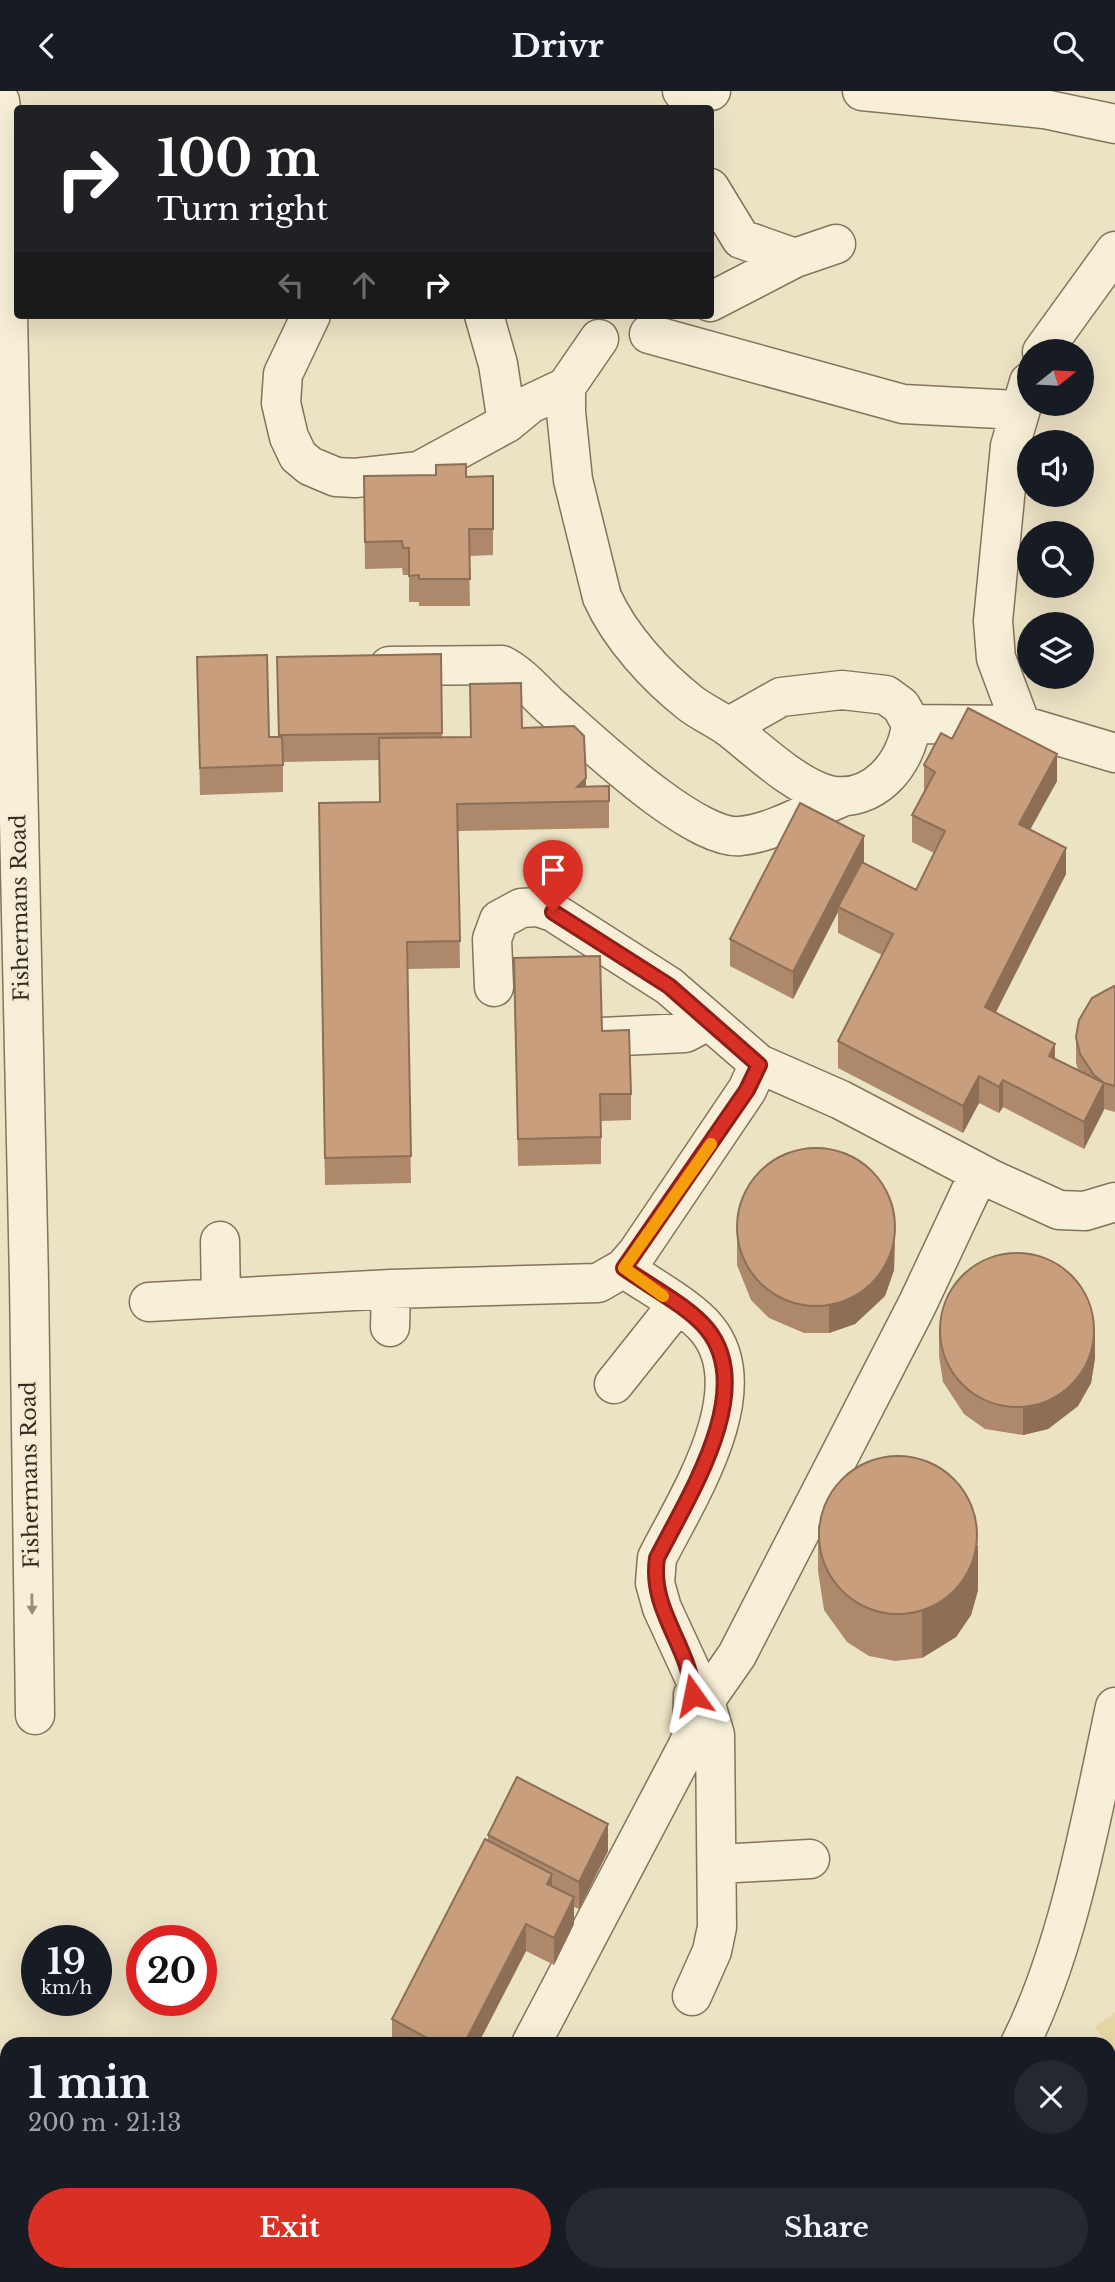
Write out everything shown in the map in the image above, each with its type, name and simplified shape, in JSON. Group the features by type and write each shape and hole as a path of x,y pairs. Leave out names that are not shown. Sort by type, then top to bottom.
{"street":[{"path":"682,91 711,91"},
{"path":"862,91 1003,98 1115,124"},
{"name":"Fishermans Road","path":"0,101 5,132 29,1281 15,1462 35,1715"},
{"path":"714,195 741,239 795,258"},
{"path":"714,300 795,258 836,244"},
{"path":"1051,339 1115,251"},
{"path":"309,319 283,374 281,403 293,448 317,470 336,477 355,478 419,471 507,423 530,404 566,387"},
{"path":"485,319 498,364 507,423"},
{"path":"649,334 677,319"},
{"path":"845,796 812,788 767,759 728,727 691,704 643,658 609,614 602,597 573,480 567,444 566,387 595,327 649,334 903,404 1017,396"},
{"path":"1019,417 1008,463 993,632 1000,670 1021,725"},
{"path":"359,667 502,665 663,800 696,824 714,832 740,836 756,833 884,782 903,754 911,724 901,706 886,695 842,690 781,697 728,727"},
{"path":"911,724 1021,725 1115,753"},
{"path":"494,987 492,939 499,920 521,908 546,908 669,986 708,1021 750,1053 759,1065 841,1100 979,1173 1059,1210 1085,1211 1115,1202"},
{"path":"602,1037 685,1033 708,1021"},
{"path":"149,1302 391,1289 590,1284 607,1279 624,1268 747,1090 759,1065"},
{"path":"535,2037 687,1747 692,1736 698,1686 737,1655 917,1305 979,1173"},
{"path":"220,1241 221,1298"},
{"path":"624,1268 707,1329 719,1353 724,1390 721,1422 699,1474 657,1558 655,1570 662,1608 698,1686 715,1735 718,1864 714,1943 692,1996"},
{"path":"390,1327 391,1289"},
{"path":"614,1384 677,1305"},
{"path":"1023,2037 1050,1969 1086,1843 1115,1707"},
{"path":"718,1864 810,1859"}],"sand":[{"path":"1115,2012 1115,2037 1102,2037 1095,2027"}],"building":[{"path":"466,464 466,477 493,476 493,529 469,529 470,579 419,579 419,575 409,576 409,548 403,548 402,541 365,542 364,476 436,475 436,465"},
{"path":"441,654 442,733 279,735 277,657"},
{"path":"267,655 269,737 282,737 283,765 200,768 197,657"},
{"path":"521,683 522,728 574,726 584,736 586,778 577,787 609,786 609,801 457,804 460,941 407,942 411,1156 325,1158 319,803 380,802 379,738 471,737 470,684"},
{"path":"968,708 1057,754 1019,824 1066,848 985,1007 1055,1044 1049,1056 1104,1083 1084,1122 1003,1080 999,1087 979,1076 963,1106 838,1041 893,934 838,907 862,862 916,890 945,831 912,815 935,772 924,765 941,733 952,739"},
{"path":"800,803 864,836 793,972 730,939"},
{"path":"600,956 602,1031 629,1030 631,1094 600,1094 601,1137 518,1139 514,958"},
{"path":"1115,986 1115,1086 1104,1083 1094,1075 1080,1054 1076,1037 1079,1020 1092,998"},
{"path":"816,1148 846,1154 872,1171 889,1197 895,1227 889,1257 872,1283 846,1300 816,1306 786,1300 760,1283 743,1257 737,1227 743,1197 760,1171 786,1154"},
{"path":"1017,1253 1046,1259 1071,1276 1088,1301 1094,1330 1088,1359 1071,1384 1046,1401 1017,1407 988,1401 963,1384 946,1359 940,1330 946,1301 963,1276 988,1259"},
{"path":"898,1456 928,1462 954,1479 971,1505 977,1535 971,1565 954,1591 928,1608 898,1614 868,1608 842,1591 825,1565 819,1535 825,1505 842,1479 868,1462"},
{"path":"517,1777 608,1824 579,1882 488,1835"},
{"path":"485,1839 552,1874 547,1884 574,1897 554,1938 526,1924 468,2037 425,2037 392,2019"}],"slow traffic":[{"path":"663,1296 624,1268 711,1144"}],"route":[{"path":"553,912 669,986 710,1024 750,1053 759,1065 747,1090 637,1253 624,1268 707,1329 719,1353 722,1369 724,1404 721,1422 699,1474 657,1558 655,1570 657,1596 670,1630 691,1671 693,1695"}]}
